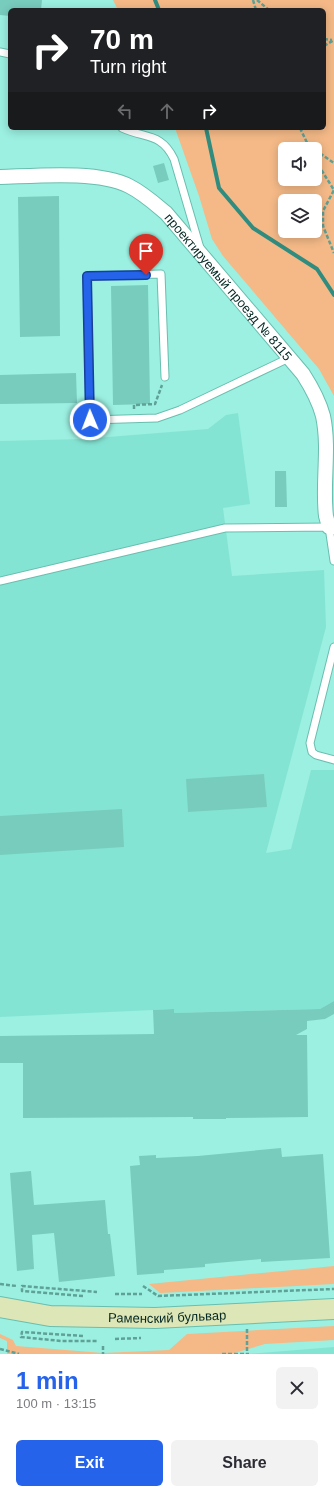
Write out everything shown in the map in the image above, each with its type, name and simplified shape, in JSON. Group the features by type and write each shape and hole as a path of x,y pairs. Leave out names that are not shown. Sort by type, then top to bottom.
{"street":[{"name":"проектируемый проезд № 8115","path":"0,177 101,178 128,185 148,198 166,213 304,374 316,396 323,417 325,444 325,505 331,527"},
{"name":"Раменский бульвар","path":"0,1307 50,1316 155,1318 334,1309"}],"lane":[{"path":"126,130 157,139 169,148 174,159 203,257"},
{"path":"165,377 161,274 87,276 90,420 157,418 180,410 289,358"},
{"path":"0,581 225,528 331,527 334,560"},
{"path":"334,647 310,743 312,752 316,755 334,760"}],"path":[{"path":"258,0 267,8"},
{"path":"301,130 307,142"},
{"path":"322,155 334,163"},
{"path":"322,171 334,190 323,212 323,226 334,253"},
{"path":"134,407 134,405 155,404 165,377"},
{"path":"0,1284 17,1286"},
{"path":"83,1296 22,1291 22,1286 97,1292"},
{"path":"143,1286 158,1296 334,1289"},
{"path":"115,1294 142,1294"},
{"path":"222,1354 247,1354 247,1327"},
{"path":"83,1336 22,1332 21,1337 61,1341 98,1341"},
{"path":"115,1339 142,1338"},
{"path":"103,1346 103,1354"},
{"path":"0,1349 19,1354"}],"shaded area":[{"path":"113,0 334,0 334,396 319,369 223,256 212,239 199,196 176,130 326,130 326,8 117,8"},
{"path":"238,413 250,504 223,508 232,576 324,570 326,627 266,853 291,849 311,770 334,770 334,1001 320,1009 174,1013 174,1009 0,1017 0,441 83,439 208,429 226,415"},
{"path":"334,1266 334,1284 160,1293 149,1284"},
{"path":"334,1326 334,1340 265,1344 231,1354 7,1354 7,1341 0,1338 0,1334 13,1340 16,1346 103,1353 169,1350 187,1334"},
{"path":"334,1347 334,1354 247,1354"}],"building":[{"path":"0,0 42,0 41,8 8,8 8,16 0,15"},
{"path":"164,163 169,180 158,183 153,166"},
{"path":"59,196 60,336 20,337 18,197"},
{"path":"148,285 150,404 113,405 111,286"},
{"path":"76,373 77,403 0,404 0,375"},
{"path":"275,471 286,471 287,507 275,507"},
{"path":"264,774 267,807 188,812 186,779"},
{"path":"122,809 124,847 0,855 0,816"},
{"path":"334,1001 334,1014 325,1019 307,1021 307,1029 296,1035 307,1035 308,1117 226,1119 193,1119 193,1117 23,1118 23,1063 0,1063 0,1036 154,1034 153,1010 174,1009 174,1013 320,1009"},
{"path":"281,1148 282,1157 323,1154 330,1258 261,1262 261,1259 205,1264 205,1267 164,1270 164,1273 137,1275 130,1166 140,1165 139,1156 156,1155 156,1158 198,1156"},
{"path":"31,1171 34,1205 105,1200 108,1234 110,1234 115,1276 59,1282 54,1233 32,1235 34,1269 17,1271 10,1173"}],"waterway":[{"path":"155,0 158,8"},
{"path":"206,130 219,188 253,228 317,269 334,295"}],"route":[{"path":"90,420 87,276 146,275"}]}
